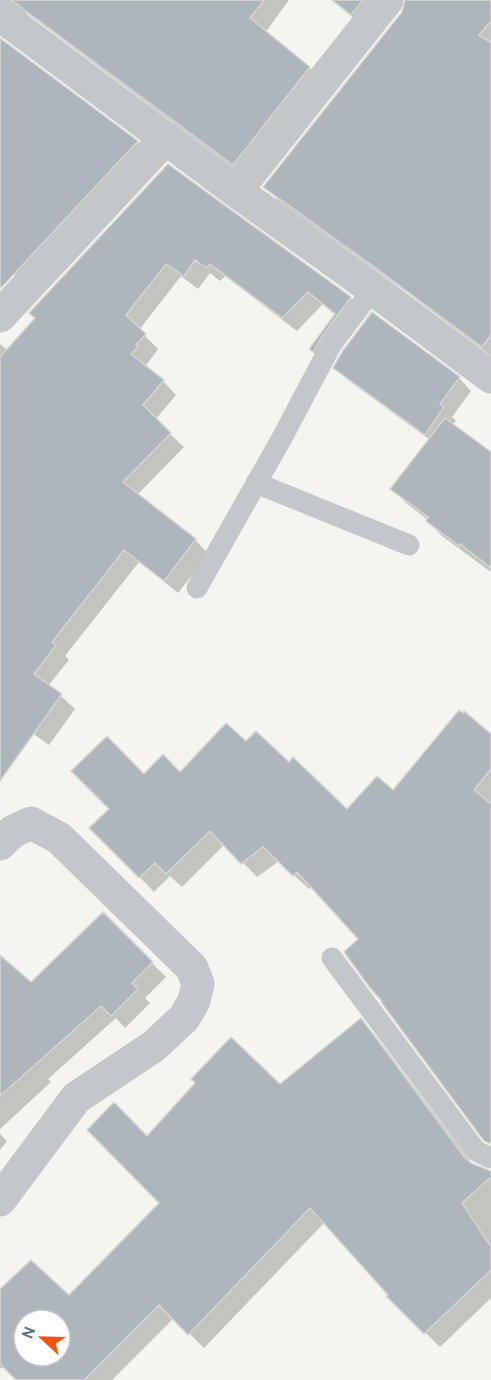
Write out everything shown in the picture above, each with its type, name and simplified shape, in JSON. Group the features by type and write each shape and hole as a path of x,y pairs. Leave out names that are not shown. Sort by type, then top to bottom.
{"street":[{"path":"236,191 387,0"},
{"path":"0,15 491,377"},
{"path":"0,316 166,138"},
{"path":"0,844 12,832 32,824 59,838 192,968 198,984 194,1001 184,1018 154,1046 76,1098 0,1200"}],"lane":[{"path":"197,588 332,345 373,289"},
{"path":"256,483 409,545"},
{"path":"332,958 476,1151 491,1158"}],"building":[{"path":"11,0 264,0 250,18 310,67 233,165"},
{"path":"332,0 363,0 351,15"},
{"path":"405,0 491,0 491,21 479,35 491,43 491,335 482,347 263,187 402,12"},
{"path":"0,38 138,141 1,288 0,287"},
{"path":"168,164 351,297 313,352 309,349 335,314 308,292 282,318 210,264 206,268 195,260 184,276 166,264 126,315 146,334 131,354 164,380 143,405 171,433 123,482 196,539 164,581 124,550 52,642 56,645 34,674 62,694 0,781 0,357 35,318 29,313"},
{"path":"372,312 460,377 440,404 444,407 425,435 333,368"},
{"path":"445,418 491,452 491,568 426,521 428,517 390,489"},
{"path":"459,710 463,713 464,711 491,734 491,769 474,790 491,804 491,1144 484,1141 344,952 358,939 297,872 293,876 263,847 241,864 210,831 166,874 155,863 139,878 89,828 109,809 71,771 107,736 144,774 163,754 180,772 226,723 246,741 256,731 289,762 293,757 347,809 377,776 393,790"},
{"path":"103,912 153,962 132,983 138,989 111,1016 101,1006 0,1096 0,955 31,982"},
{"path":"361,1018 466,1159 491,1171 491,1177 462,1203 491,1247 491,1270 424,1334 386,1296 388,1295 310,1208 188,1335 159,1305 84,1380 16,1380 0,1364 0,1289 31,1260 69,1295 159,1203 87,1130 114,1102 147,1136 195,1083 191,1079 231,1037 280,1084"}]}
